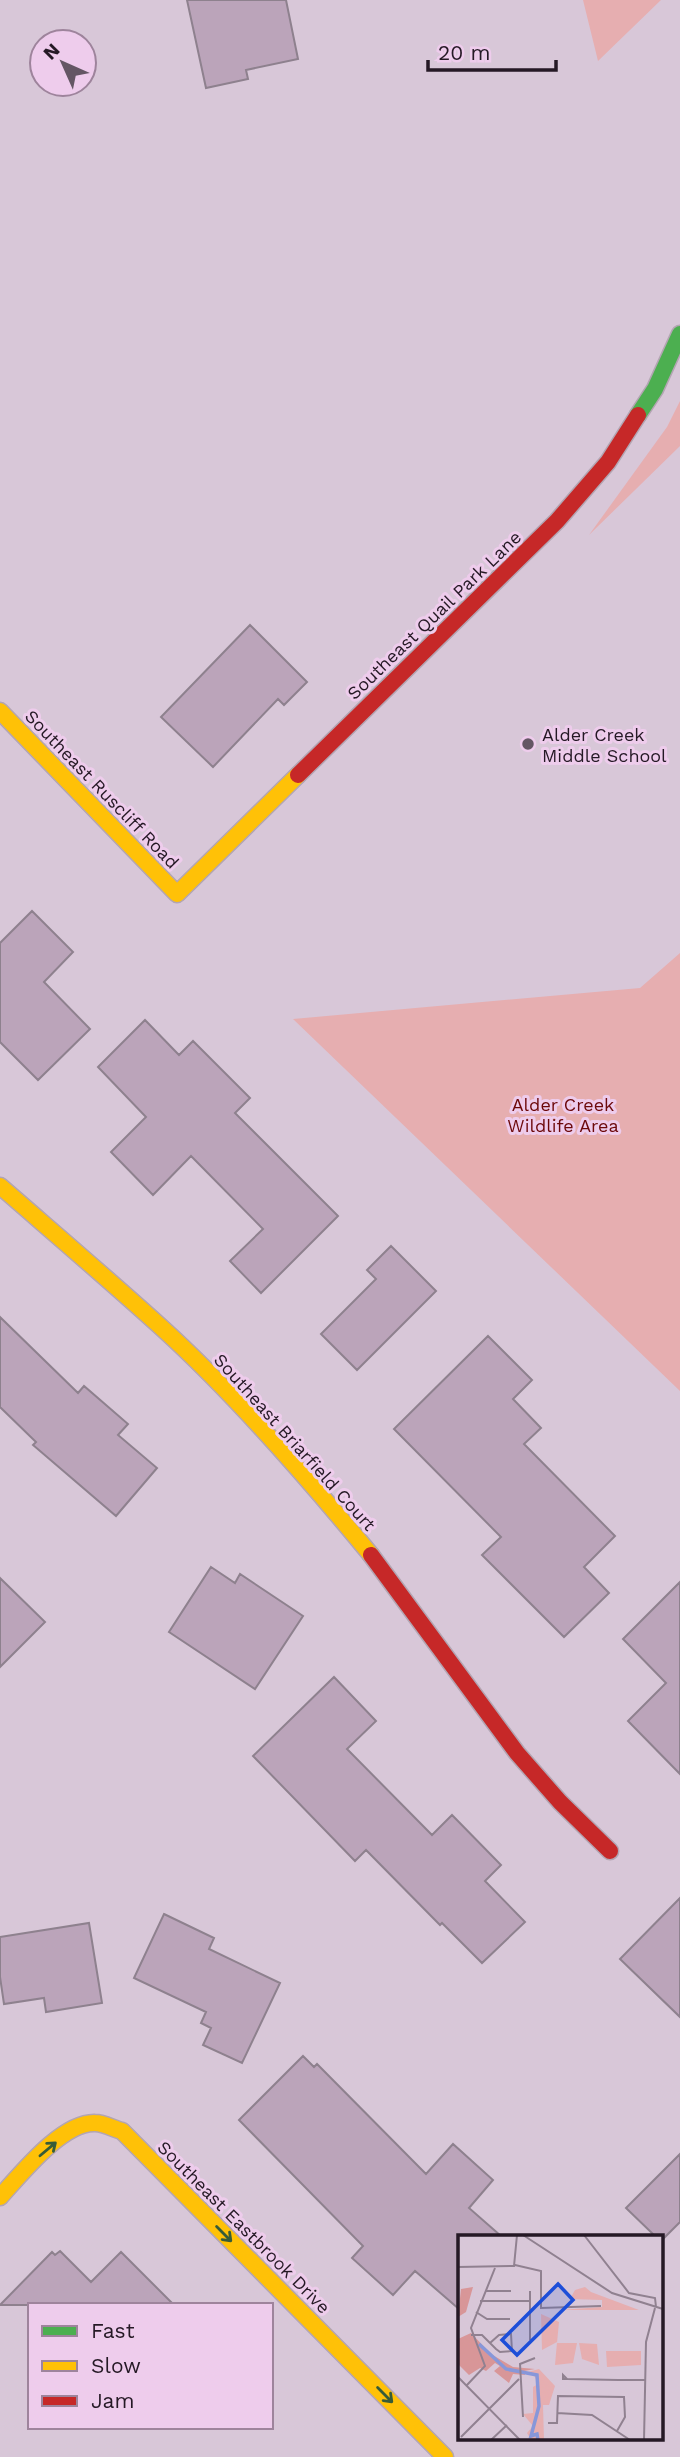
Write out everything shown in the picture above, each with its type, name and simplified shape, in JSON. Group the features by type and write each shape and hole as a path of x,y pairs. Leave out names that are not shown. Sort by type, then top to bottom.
{"street":[{"name":"Southeast Quail Park Lane","path":"177,894 557,521 608,462 655,389 680,334"},
{"name":"Southeast Ruscliff Road","path":"0,711 177,894"},
{"name":"Southeast Briarfield Court","path":"0,1186 162,1328 327,1501 380,1566 517,1753 560,1802 610,1851"},
{"name":"Southeast Eastbrook Drive","path":"0,2197 38,2158 73,2129 94,2123 122,2131 445,2457"}],"green space":[{"path":"583,0 661,0 598,61"},
{"path":"680,401 680,446 589,535 667,427"},
{"name":"Alder Creek Wildlife Area","path":"680,953 680,1391 293,1019 640,988"}],"building":[{"path":"187,0 286,0 298,59 246,70 248,79 206,88"},
{"path":"250,625 307,682 284,705 278,699 213,767 161,717"},
{"path":"32,911 73,952 44,982 90,1029 38,1080 0,1042 0,943"},
{"path":"145,1020 179,1055 193,1041 250,1098 235,1113 338,1216 261,1293 230,1261 263,1229 191,1156 153,1195 111,1152 146,1117 98,1067"},
{"path":"391,1246 436,1291 357,1370 321,1334 376,1279 367,1270"},
{"path":"0,1317 78,1393 84,1386 128,1424 118,1435 157,1468 116,1516 33,1445 36,1442 0,1407"},
{"path":"488,1336 532,1380 513,1399 541,1428 524,1444 615,1536 584,1567 609,1593 564,1637 482,1555 501,1537 394,1429"},
{"path":"211,1567 235,1583 240,1574 303,1616 255,1689 169,1632"},
{"path":"0,1578 45,1622 0,1667"},
{"path":"680,1582 680,1774 628,1721 666,1683 623,1639"},
{"path":"334,1677 376,1721 347,1749 432,1835 452,1815 501,1865 485,1881 525,1922 482,1963 366,1850 355,1861 253,1756"},
{"path":"680,1898 680,2017 620,1959"},
{"path":"164,1914 214,1938 209,1949 280,1983 242,2063 203,2045 211,2028 201,2023 206,2012 134,1978"},
{"path":"89,1923 102,2003 46,2012 44,1998 4,2004 0,1977 0,1937"},
{"path":"303,2056 314,2067 317,2064 426,2174 453,2144 493,2180 469,2208 500,2235 458,2235 458,2308 415,2271 393,2295 352,2258 363,2246 239,2120"},
{"path":"680,2154 680,2222 662,2240 662,2235 654,2235 626,2208"},
{"path":"60,2251 91,2282 121,2252 172,2303 0,2305 52,2252 55,2255"}],"traffic: fast":[{"path":"638,415 655,389 680,334"}],"traffic: slow":[{"path":"0,711 177,894 298,775"},
{"path":"0,1186 189,1353 244,1408 371,1555"},
{"path":"0,2197 43,2151 69,2131 95,2123 122,2131 445,2457"}],"traffic: jam":[{"path":"298,775 557,521 608,462 638,415"},
{"path":"371,1555 517,1753 560,1802 610,1851"}],"place":[{"name":"Alder Creek Middle School","path":"528,744"}]}
